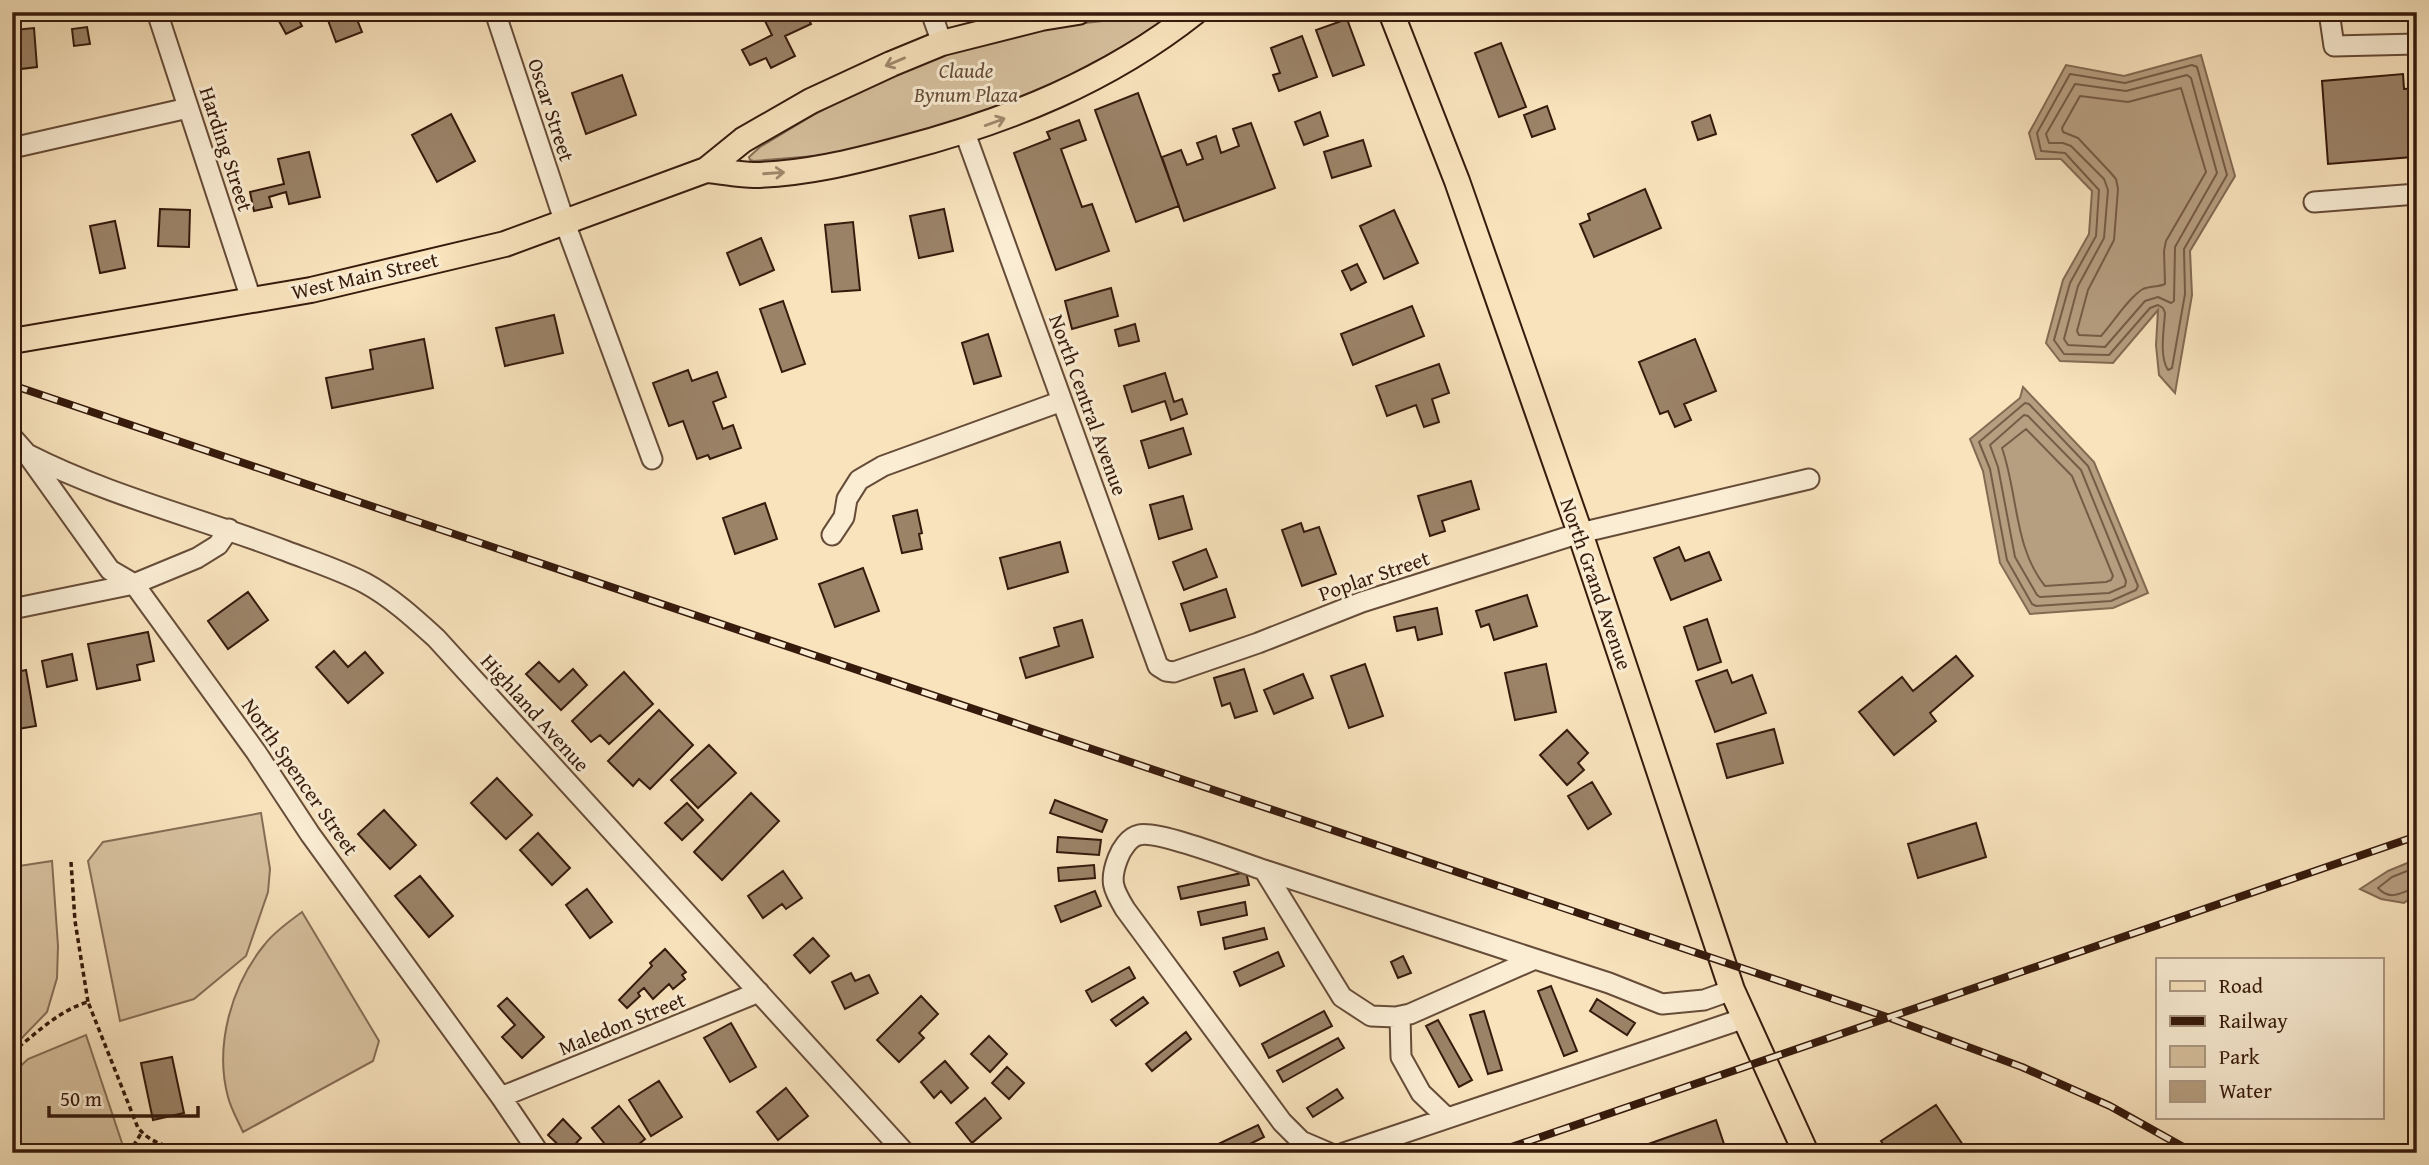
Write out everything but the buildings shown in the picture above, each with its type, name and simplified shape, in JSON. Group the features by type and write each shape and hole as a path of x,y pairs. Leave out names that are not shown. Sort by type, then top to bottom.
{"main road":[{"name":"West Main Street","path":"12,341 310,290 492,247 565,223 706,170 743,140 811,101 942,43 1041,18 1078,12"},
{"name":"West Main Street","path":"706,170 752,175 800,171 856,161 965,132 1018,113 1079,85 1168,34 1195,12"},
{"name":"North Grand Avenue","path":"1391,12 1457,181 1580,533 1732,990 1806,1153"}],"street":[{"name":"Harding Street","path":"157,12 251,299"},
{"name":"Oscar Street","path":"495,12 565,223 652,458"},
{"path":"932,12 942,43"},
{"path":"2329,12 2334,46 2417,44"},
{"path":"12,148 188,108"},
{"name":"North Central Avenue","path":"965,132 1158,666 1174,672 1185,668"},
{"path":"2314,202 2417,194"},
{"path":"832,535 844,517 847,499 859,480 883,466 1062,401"},
{"name":"North Spencer Street","path":"12,438 27,454 110,570 134,584 539,1153"},
{"name":"Highland Avenue","path":"27,454 78,480 229,529 365,583 410,615 436,638 905,1153"},
{"name":"Poplar Street","path":"1185,668 1258,643 1362,601 1580,533 1809,479"},
{"path":"12,609 134,584 197,558 218,545 229,529"},
{"path":"1329,1153 1301,1141 1282,1122 1125,909 1114,890 1112,878 1118,856 1132,838 1142,834 1173,840 1609,983 1662,1004 1704,1000 1732,990"},
{"path":"1264,870 1342,997 1371,1016 1410,1014 1535,959"},
{"name":"Maledon Street","path":"501,1097 759,992"},
{"path":"1400,1016 1401,1057 1421,1093 1447,1118"},
{"path":"1344,1153 1745,1018"}],"path":[{"path":"71,862 75,921 88,1002 130,1108 147,1139 157,1144 216,1153"},
{"path":"12,1052 75,1006 88,1002"},
{"path":"129,1153 142,1132"}],"green space":[{"name":"Claude Bynum Plaza","path":"1166,14 1167,21 1030,96 933,131 827,155 750,160 749,157 760,147 815,114 862,89 952,52 996,38 1085,23"},
{"path":"261,813 270,869 268,892 246,956 194,999 120,1021 88,861 103,842"},
{"path":"52,861 58,946 57,978 47,1012 20,1040 12,1044 12,867"},
{"path":"302,912 379,1041 373,1061 243,1132 229,1101 224,1077 223,1057 229,1016 243,977 253,960 273,935"},
{"path":"86,1035 124,1149 121,1153 12,1153 12,1074 28,1059"}],"water":[{"path":"2201,55 2235,176 2190,251 2192,295 2175,393 2159,375 2156,345 2158,310 2113,363 2060,361 2046,343 2063,280 2089,234 2092,191 2061,159 2036,159 2029,133 2066,65 2124,76"},
{"path":"2023,387 2094,462 2148,593 2113,608 2030,614 2000,563 1983,471 1970,439 2020,398"},
{"path":"2417,859 2417,893 2404,903 2381,899 2360,889 2388,871"}],"railway":[{"path":"12,385 1890,1018 2022,1067 2110,1106 2194,1153"},
{"path":"1494,1153 2417,836"}]}
